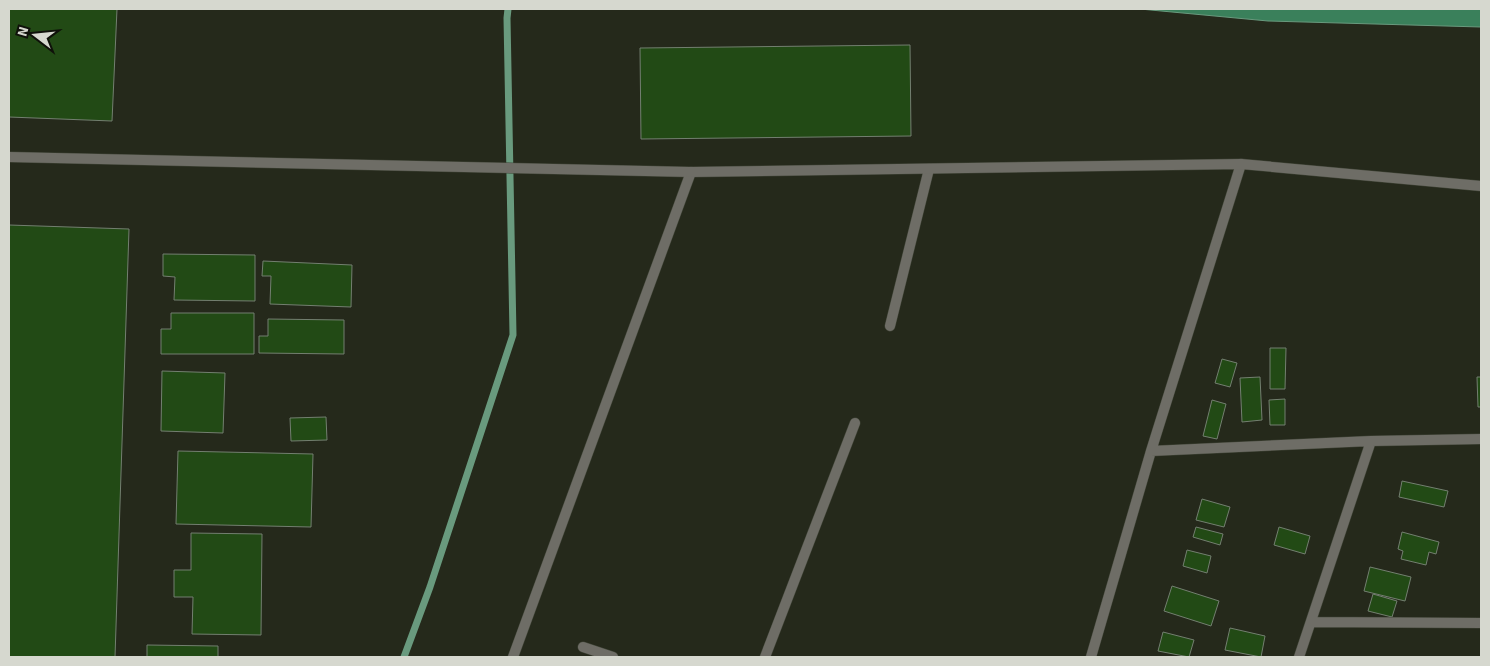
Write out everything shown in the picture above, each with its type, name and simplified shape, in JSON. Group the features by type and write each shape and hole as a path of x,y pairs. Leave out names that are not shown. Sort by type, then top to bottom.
{"street":[{"path":"9,157 691,172 1241,164 1481,186"},
{"path":"1091,657 1151,451 1241,164"},
{"path":"890,326 929,169"},
{"path":"513,657 691,172"},
{"path":"765,657 856,423"},
{"path":"1151,451 1371,441 1481,439"},
{"path":"1299,657 1371,441"},
{"path":"1311,622 1481,623"},
{"path":"583,647 613,657"}],"shaded area":[{"path":"1140,9 1481,9 1481,27 1268,21"}],"building":[{"path":"9,9 117,9 112,121 9,117"},
{"path":"910,45 911,136 641,139 640,48"},
{"path":"9,225 129,229 115,657 9,657"},
{"path":"163,254 255,255 255,301 174,300 175,277 163,276"},
{"path":"263,261 352,265 351,307 270,304 271,276 262,276"},
{"path":"171,313 254,313 254,354 161,354 161,329 171,329"},
{"path":"268,319 344,320 344,354 259,353 259,336 268,336"},
{"path":"1270,348 1286,348 1285,389 1270,389"},
{"path":"1222,359 1237,363 1230,387 1215,383"},
{"path":"162,371 225,373 223,433 161,431"},
{"path":"1260,377 1262,420 1242,422 1240,378"},
{"path":"1477,377 1481,377 1481,407 1478,407"},
{"path":"1285,399 1285,425 1270,425 1269,400"},
{"path":"1212,400 1226,404 1217,439 1203,436"},
{"path":"326,417 327,440 291,441 290,418"},
{"path":"178,451 313,454 311,527 176,524"},
{"path":"1402,481 1448,491 1444,507 1399,497"},
{"path":"1202,499 1230,507 1224,527 1196,520"},
{"path":"1196,527 1223,534 1220,545 1193,537"},
{"path":"1279,527 1310,536 1305,554 1274,545"},
{"path":"1402,532 1439,542 1436,554 1429,552 1426,565 1401,559 1403,551 1398,549"},
{"path":"191,533 262,534 261,635 192,634 193,597 174,597 174,570 191,570"},
{"path":"1187,550 1211,556 1207,573 1183,566"},
{"path":"1370,567 1411,577 1405,601 1364,591"},
{"path":"1172,586 1219,601 1211,626 1164,611"},
{"path":"1373,594 1397,601 1392,617 1368,611"},
{"path":"1230,628 1265,636 1261,657 1225,650"},
{"path":"1163,632 1194,640 1189,657 1158,651"},
{"path":"147,645 218,646 218,657 147,657"}],"waterway":[{"path":"404,657 430,587 513,335 508,9"}]}
